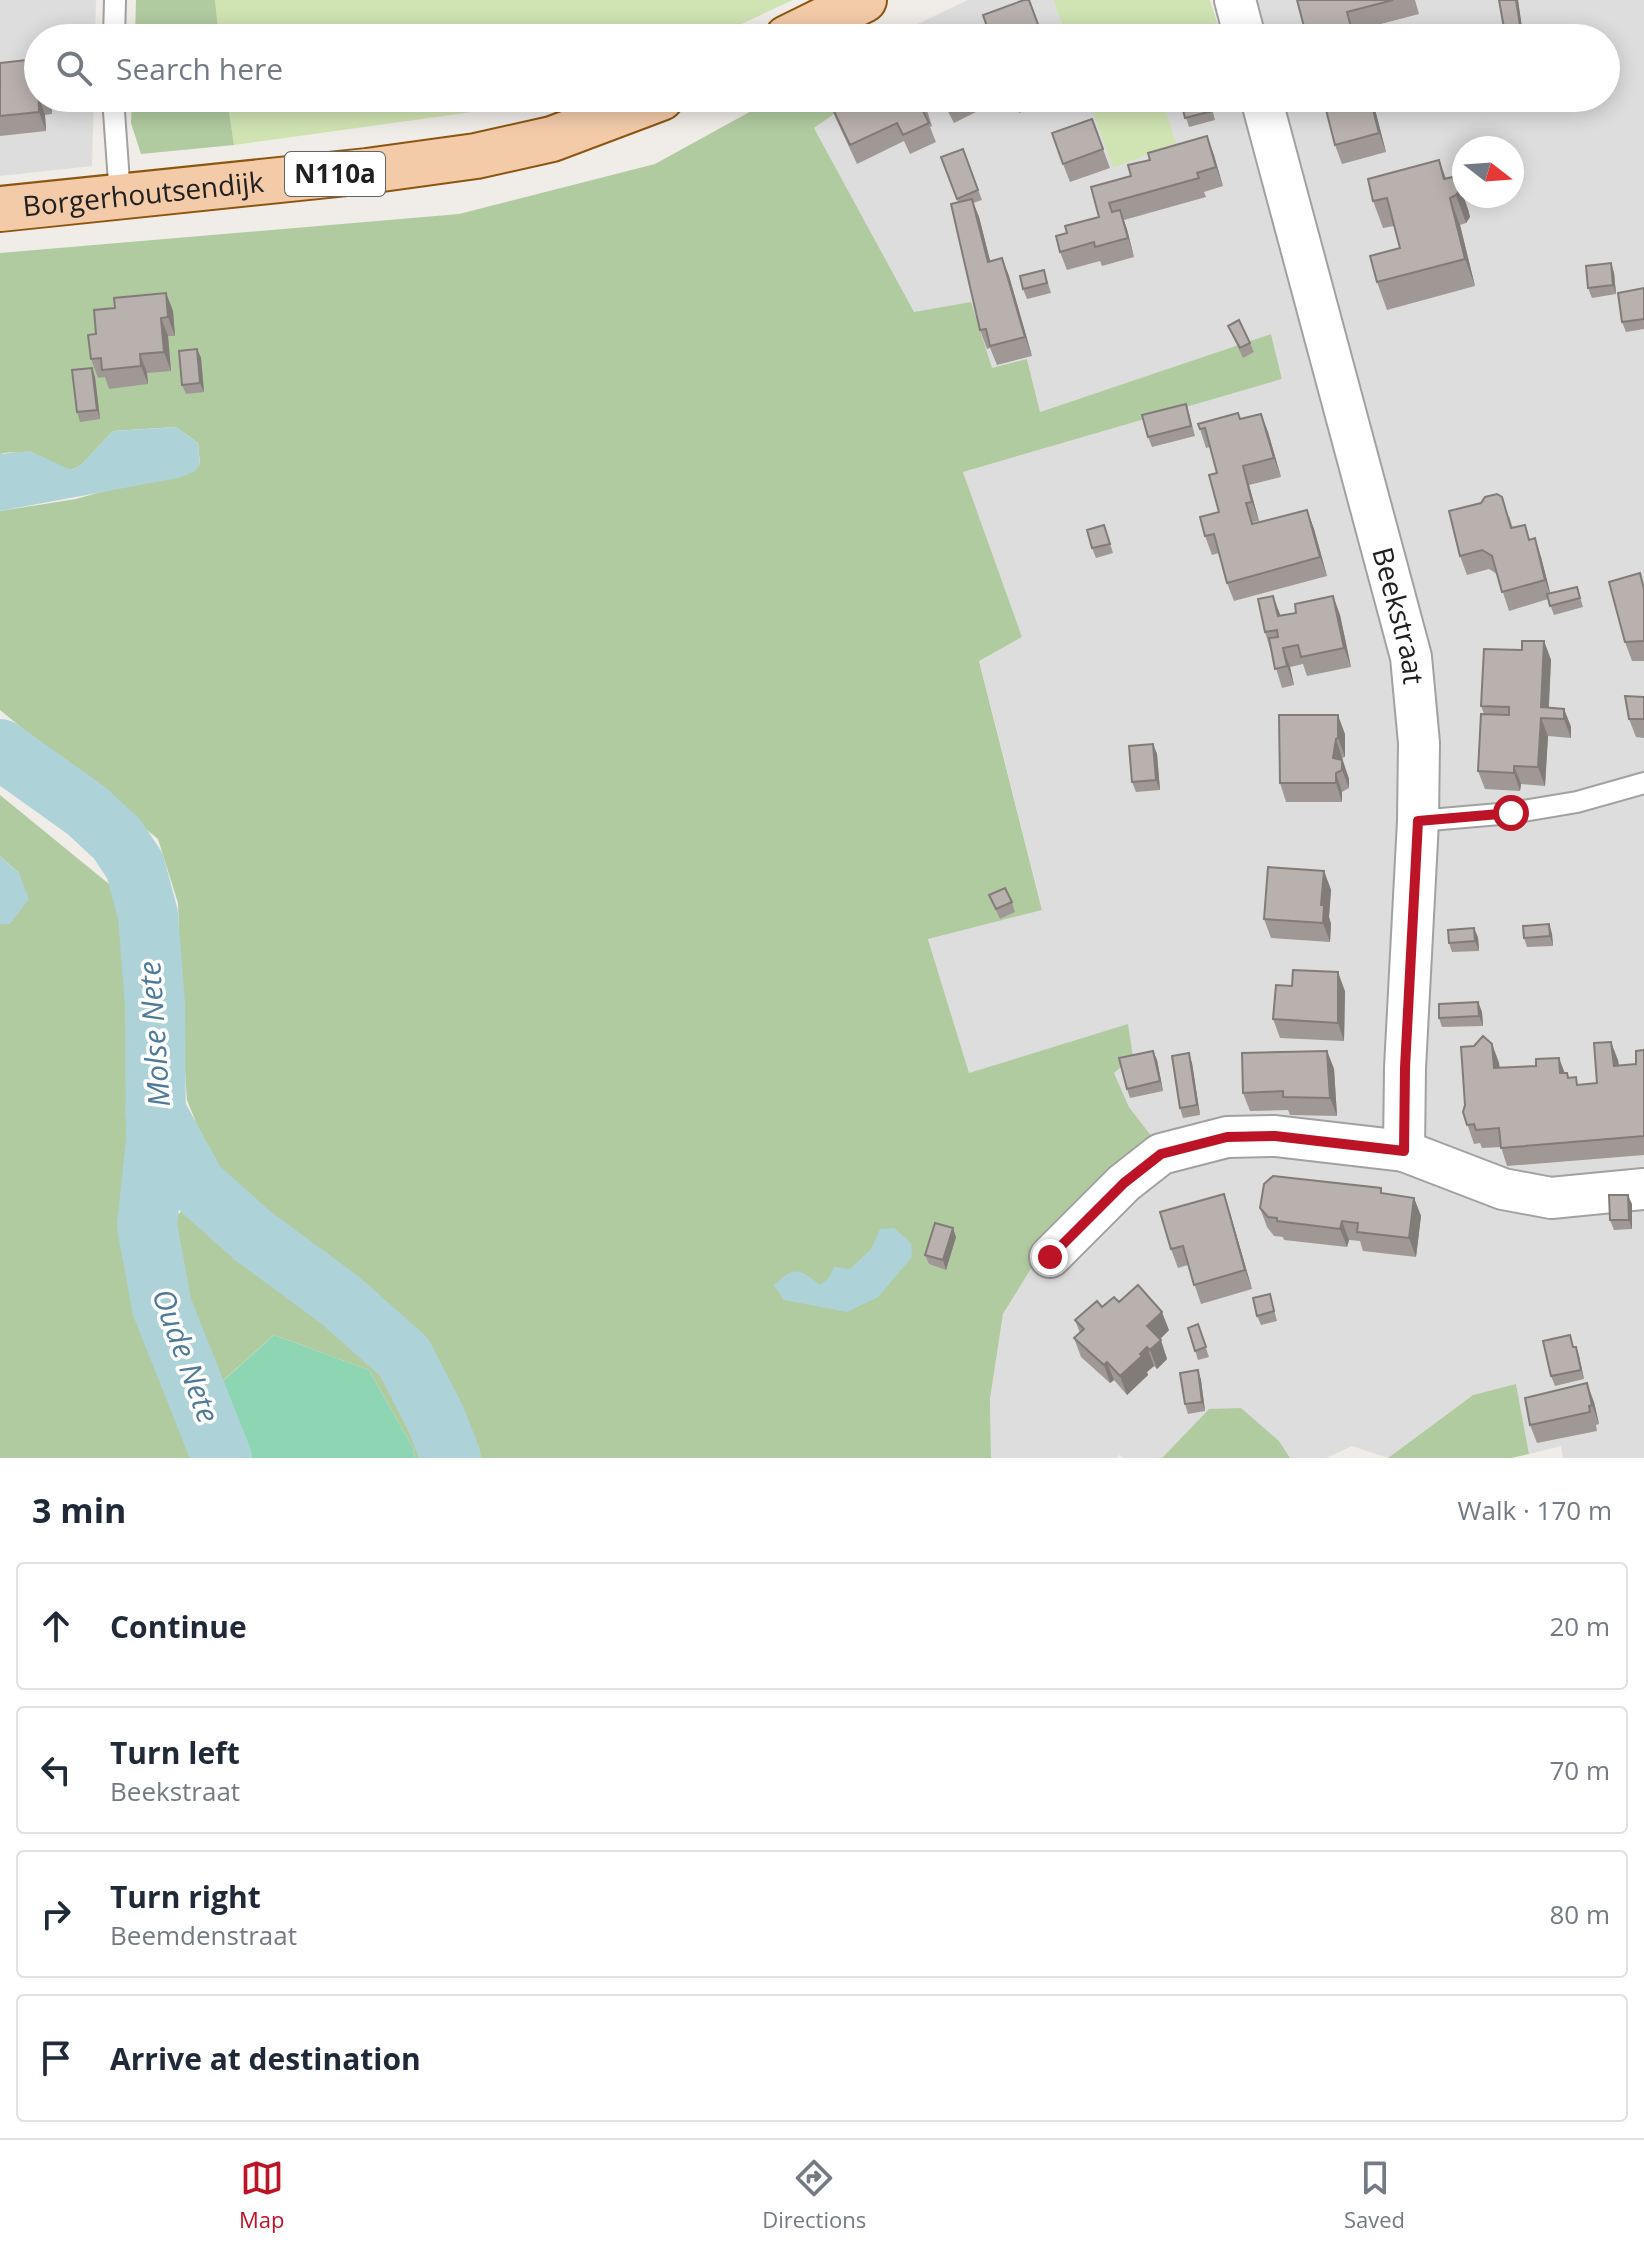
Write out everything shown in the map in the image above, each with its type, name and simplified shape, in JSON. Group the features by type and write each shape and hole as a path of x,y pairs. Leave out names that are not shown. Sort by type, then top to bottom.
{"main road":[{"path":"815,24 864,0"},
{"name":"Borgerhoutsendijk","path":"0,209 367,171 476,156 552,139 624,112"}],"street":[{"path":"1235,0 1241,24"},
{"name":"Beekstraat","path":"1265,112 1411,657 1419,743 1418,821 1404,1151"},
{"path":"1050,1257 1124,1183 1161,1154 1227,1137 1275,1136 1404,1151 1503,1189 1551,1198 1644,1189"}],"lane":[{"path":"114,24 115,0"},
{"path":"114,112 120,196"},
{"path":"1418,821 1524,811 1577,802 1644,783"}],"shaded area":[{"path":"0,0 96,0 95,24 24,24 24,112 94,112 92,166 0,176"},
{"path":"968,0 1053,0 1062,24 917,24"},
{"path":"1256,0 1644,0 1644,1186 1551,1195 1429,1146 1420,1126 1439,760 1437,710 1429,649 1286,112 1620,112 1620,24 1262,24"},
{"path":"837,112 1093,112 1114,168 1156,112 1243,112 1393,660 1402,762 1389,1129 1156,1142 1129,1107 1114,1073 1127,1025 969,1074 928,938 1042,909 979,660 1022,637 963,472 1282,379 1271,334 1040,412 1027,359 992,369 914,313 814,128"},
{"path":"1234,1148 1644,1193 1644,1458 1563,1458 1561,1446 1529,1454 1516,1385 1473,1395 1388,1458 1352,1446 1326,1458 1290,1458 1279,1441 1209,1409 1162,1458 1124,1458 1119,1455 1117,1458 991,1458 990,1399 1003,1314 1040,1254 1168,1164"}],"green space":[{"path":"136,0 215,0 218,24 135,24"},
{"path":"215,0 793,0 741,24 218,24"},
{"path":"1053,0 1210,0 1218,24 1062,24"},
{"path":"131,112 229,112 234,145 141,154 131,123"},
{"path":"229,112 472,112 234,145"},
{"path":"750,112 837,112 814,128 914,312 971,302 992,368 1027,359 1040,412 1271,334 1282,379 963,472 1022,637 979,661 1042,910 928,939 969,1073 1128,1024 1133,1057 1114,1073 1129,1107 1156,1142 1040,1254 1003,1314 990,1399 991,1458 415,1458 413,1448 369,1370 274,1335 209,1393 159,1234 217,1175 187,1100 178,903 158,839 0,710 0,511 76,499 200,464 198,443 176,427 113,431 80,466 71,470 28,455 0,454 0,253 459,214 655,164"},
{"path":"1093,112 1166,112 1176,143 1113,168"},
{"path":"0,795 120,893 125,944 130,1228 145,1318 199,1458 0,1458 0,924 10,924 19,873 0,856"},
{"path":"274,1335 369,1370 413,1448 415,1458 245,1458 215,1388"},
{"path":"1516,1384 1529,1454 1511,1458 1388,1458 1473,1395"},
{"path":"1241,1408 1279,1441 1290,1458 1162,1458 1209,1409"}],"water":[{"path":"176,427 198,443 200,464 194,472 178,478 0,511 0,454 30,451 71,470 80,466 113,431"},
{"path":"0,856 19,873 29,899 10,924 0,924"},
{"path":"894,1228 911,1243 912,1257 878,1297 847,1312 784,1300 774,1285 787,1274 797,1272 820,1285 829,1278 834,1267 850,1269 872,1248 880,1229"}],"building":[{"path":"1029,0 1038,24 986,24 983,15"},
{"path":"1297,0 1393,0 1347,12 1350,24 1303,24"},
{"path":"1499,0 1516,0 1520,24 1503,24"},
{"path":"24,60 24,112 39,112 0,116 0,63"},
{"path":"834,112 924,112 929,123 903,135 897,123 850,145"},
{"path":"1184,112 1208,112 1185,118"},
{"path":"1327,112 1374,112 1379,133 1335,145"},
{"path":"1092,119 1103,149 1063,164 1052,133"},
{"path":"1207,136 1216,167 1197,173 1199,178 1109,203 1112,212 1120,210 1128,238 1095,247 1094,242 1060,252 1056,236 1067,233 1065,226 1099,217 1091,187 1131,176 1128,165 1150,160 1148,153"},
{"path":"963,149 978,190 957,199 941,157"},
{"path":"1439,160 1444,179 1452,177 1450,198 1465,259 1377,282 1370,256 1400,248 1387,198 1373,201 1368,179"},
{"path":"972,199 988,262 1002,258 1025,337 990,346 986,329 980,330 951,204"},
{"path":"1611,263 1613,285 1588,288 1586,266"},
{"path":"1044,270 1047,283 1023,289 1020,276"},
{"path":"1644,288 1644,319 1622,322 1618,293"},
{"path":"166,293 168,317 161,318 164,352 140,354 141,366 102,370 101,358 91,359 88,335 96,334 94,310 115,308 114,298"},
{"path":"1239,320 1250,343 1240,348 1228,326"},
{"path":"197,349 200,383 182,385 179,351"},
{"path":"92,368 97,410 77,412 72,370"},
{"path":"1186,404 1191,426 1148,437 1142,415"},
{"path":"1238,413 1240,419 1261,414 1274,458 1243,466 1252,502 1246,503 1252,524 1307,510 1320,557 1227,583 1214,534 1205,536 1200,517 1219,512 1209,475 1217,473 1205,428 1200,429 1198,424"},
{"path":"1497,494 1502,497 1511,528 1525,525 1529,540 1535,538 1545,580 1502,592 1492,556 1482,550 1460,556 1449,511 1481,503 1485,497"},
{"path":"1104,525 1110,544 1092,548 1087,530"},
{"path":"1640,573 1644,589 1644,641 1625,642 1609,582"},
{"path":"1577,587 1580,598 1550,606 1547,594"},
{"path":"1273,596 1278,616 1296,613 1295,604 1333,596 1344,648 1301,657 1298,645 1283,648 1287,666 1275,669 1269,638 1278,637 1277,630 1265,632 1258,599"},
{"path":"1522,641 1544,641 1541,707 1564,709 1564,719 1541,718 1538,767 1514,766 1514,773 1478,771 1481,714 1509,715 1509,707 1481,706 1484,649 1522,650"},
{"path":"1625,696 1644,697 1644,719 1629,719"},
{"path":"1279,715 1338,715 1338,738 1333,758 1342,760 1342,770 1336,773 1336,783 1280,783"},
{"path":"1153,744 1156,780 1132,782 1129,746"},
{"path":"1268,867 1324,871 1323,923 1264,919"},
{"path":"1005,888 1012,902 996,909 989,895"},
{"path":"1549,924 1550,936 1524,938 1523,926"},
{"path":"1474,928 1475,941 1449,943 1448,930"},
{"path":"1293,970 1338,972 1338,1023 1273,1019 1276,985 1292,986"},
{"path":"1478,1002 1479,1016 1439,1018 1439,1004"},
{"path":"1483,1036 1492,1044 1494,1068 1536,1066 1536,1059 1559,1058 1560,1073 1567,1073 1568,1078 1576,1077 1577,1085 1597,1083 1594,1043 1611,1042 1614,1066 1636,1064 1636,1051 1644,1050 1644,1136 1501,1148 1499,1128 1476,1130 1474,1124 1467,1125 1463,1112 1461,1047 1474,1046"},
{"path":"1153,1051 1160,1081 1127,1089 1119,1058"},
{"path":"1327,1051 1330,1098 1283,1097 1283,1091 1243,1093 1242,1053"},
{"path":"1189,1053 1197,1105 1180,1108 1172,1056"},
{"path":"1273,1176 1381,1188 1381,1193 1414,1198 1409,1238 1357,1232 1358,1223 1342,1221 1340,1229 1277,1221 1277,1218 1268,1217 1260,1208 1264,1184"},
{"path":"1224,1194 1245,1270 1194,1285 1183,1246 1171,1249 1160,1212"},
{"path":"1609,1195 1628,1195 1629,1220 1610,1220"},
{"path":"935,1223 953,1228 943,1260 925,1255"},
{"path":"1138,1285 1162,1312 1147,1326 1161,1340 1150,1350 1147,1347 1140,1354 1142,1356 1120,1376 1107,1362 1104,1365 1074,1338 1084,1329 1075,1320 1097,1301 1102,1307 1114,1297 1119,1302"},
{"path":"1270,1294 1274,1311 1257,1316 1253,1298"},
{"path":"1198,1324 1206,1347 1195,1351 1188,1328"},
{"path":"1570,1335 1581,1370 1551,1376 1543,1341"},
{"path":"1198,1370 1202,1402 1185,1404 1180,1373"},
{"path":"1587,1383 1592,1405 1589,1406 1590,1412 1530,1425 1525,1398"}],"waterway":[{"name":"Molse Nete","path":"0,749 87,811 117,839 135,866 148,915 155,1005 156,1141 147,1226 162,1307 222,1458"},
{"name":"Molse Nete","path":"155,1110 196,1185 253,1236 340,1300 404,1357 436,1419 451,1458"}],"route":[{"path":"1050,1257 1124,1183 1161,1154 1227,1137 1275,1136 1404,1151 1405,1068 1418,821 1511,813"}],"water label":[{"name":"Oude Nete","path":"185,1356"}]}
